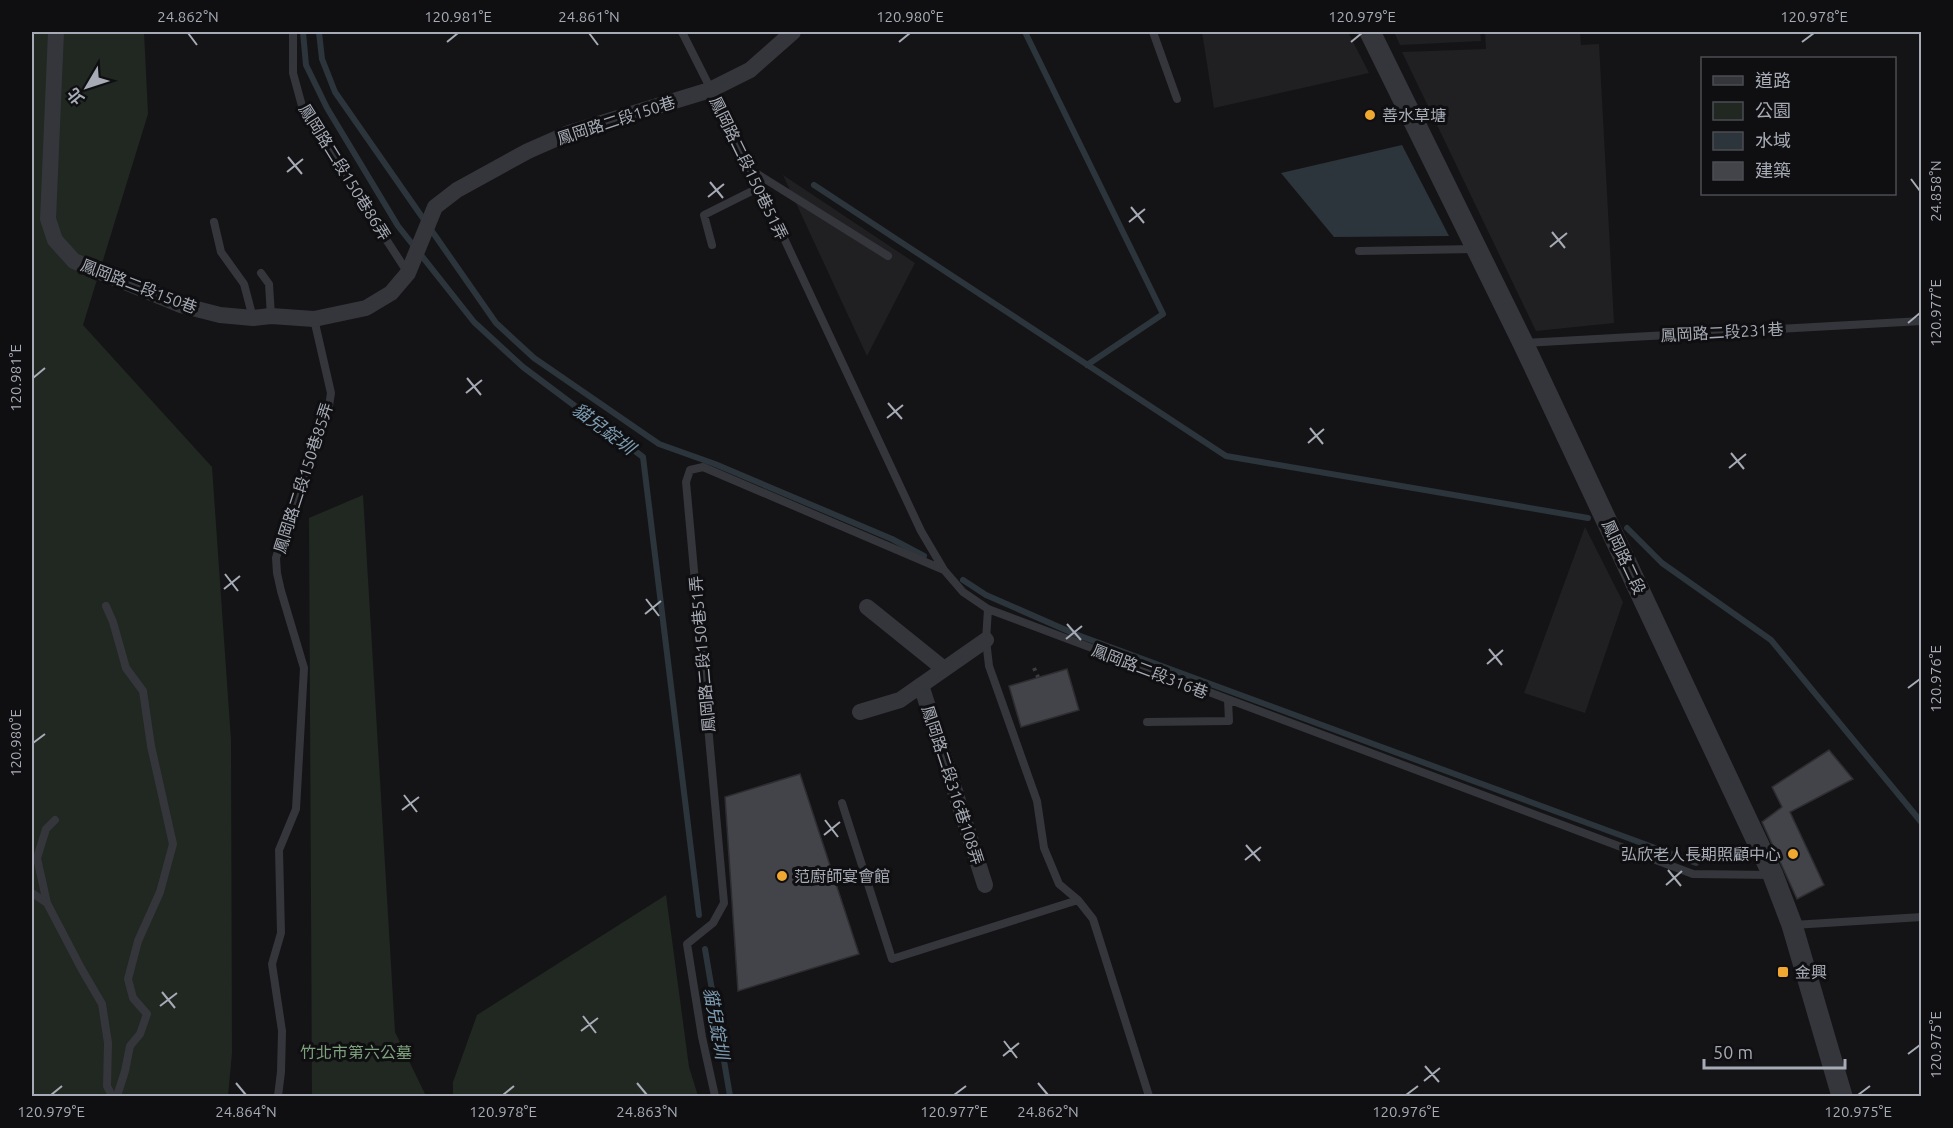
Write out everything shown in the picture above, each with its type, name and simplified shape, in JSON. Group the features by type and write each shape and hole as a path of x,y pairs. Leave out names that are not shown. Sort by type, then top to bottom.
{"street":[{"name":"鳳岡路二段150巷","path":"56,32 48,219 55,240 74,261 182,304 220,315 314,319 366,308 391,293 408,273 435,207 457,190 528,151 569,133 710,90 750,70 794,32"},
{"name":"鳳岡路二段","path":"1370,32 1523,343 1773,875 1792,925 1842,1096"},
{"path":"867,607 944,669"},
{"name":"鳳岡路二段316巷108弄","path":"861,712 900,700 986,640"},
{"name":"鳳岡路二段316巷108弄","path":"921,685 985,885"}],"lane":[{"name":"鳳岡路二段150巷86弄","path":"293,32 293,73 302,106 408,273"},
{"name":"鳳岡路二段150巷51弄","path":"682,32 760,187 921,531 944,570 963,592 988,609"},
{"path":"1153,32 1177,99"},
{"path":"750,170 888,256"},
{"path":"712,245 704,215 760,187"},
{"path":"214,222 221,252 244,284 253,318"},
{"path":"1359,251 1477,249"},
{"path":"261,273 269,284 271,316"},
{"name":"鳳岡路二段150巷85弄","path":"276,1096 281,1072 282,1031 272,964 281,933 279,850 296,809 304,668 281,591 276,558 293,502 319,440 329,406 331,393 314,319"},
{"name":"鳳岡路二段231巷","path":"1523,343 1922,321"},
{"name":"鳳岡路二段150巷51弄","path":"715,1096 702,1037 687,944 713,923 724,903 686,482 690,470 703,467 944,570"},
{"path":"106,606 126,668 143,691 151,746 173,844 160,892 138,941 128,979 132,998 147,1014 140,1034 130,1046 117,1096"},
{"path":"988,609 986,640 989,666 1036,801 1044,848 1059,884 1078,900 1093,919 1149,1096"},
{"name":"鳳岡路二段316巷","path":"988,609 1693,874 1773,875"},
{"path":"1147,722 1229,721 1228,700"},
{"path":"842,803 892,959 1078,900"},
{"path":"55,820 46,829 37,858 47,903 102,1004 108,1044 107,1086 112,1096"},
{"path":"32,893 47,903"},
{"path":"1792,925 1922,917"}],"path":[{"path":"1034,668 1038,677"}],"shaded area":[{"path":"1202,32 1348,32 1369,73 1214,108"},
{"path":"1394,32 1480,32 1481,41 1400,45"},
{"path":"1485,32 1580,32 1581,45 1599,44 1614,323 1536,331 1402,52 1486,49"},
{"path":"783,175 915,263 867,356"},
{"path":"1585,527 1623,602 1585,713 1524,693"}],"green space":[{"path":"32,32 144,32 148,114 83,325 212,467 231,740 232,1053 228,1096 32,1096"},
{"name":"竹北市第六公墓","path":"363,495 395,1032 426,1096 312,1096 309,518"},
{"path":"666,895 689,1067 698,1096 453,1096 453,1082 477,1015"}],"water":[{"path":"1402,145 1449,236 1334,237 1281,173"}],"building":[{"path":"1067,669 1079,710 1021,727 1009,686"},
{"name":"弘欣老人長期照顧中心","path":"1829,750 1853,779 1790,812 1824,885 1797,899 1762,822 1782,807 1772,787"},
{"name":"范廚師宴會館","path":"800,774 859,954 738,991 725,797"}],"waterway":[{"name":"貓兒錠圳","path":"303,32 306,65 327,108 398,226 474,322 523,367 643,457 699,915"},
{"path":"319,32 322,59 335,92 496,323 534,358 659,444 715,464 892,539 924,556"},
{"path":"1025,32 1163,314 1087,365"},
{"path":"814,185 1226,456 1588,518"},
{"path":"1627,528 1662,563 1771,640 1922,823"},
{"path":"963,580 986,595 1075,634 1696,863"},
{"name":"貓兒錠圳","path":"705,949 730,1096"}],"place":[{"name":"善水草塘","path":"1370,115"},
{"name":"弘欣老人長期照顧中心","path":"1793,854"},
{"name":"范廚師宴會館","path":"782,876"},
{"name":"金興","path":"1783,972"}]}
